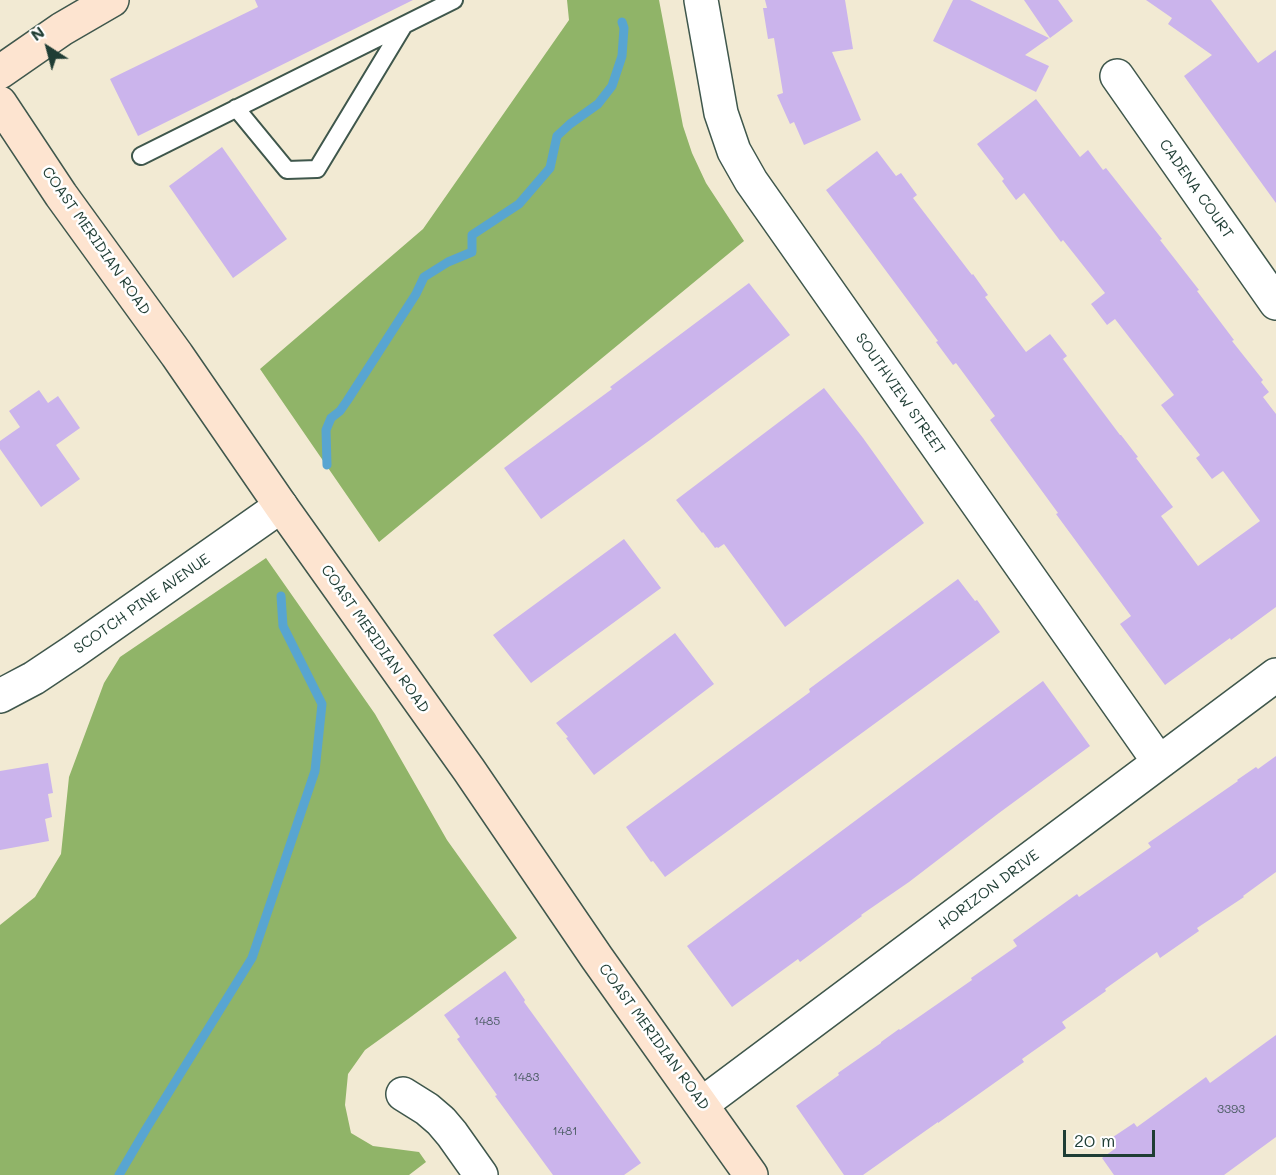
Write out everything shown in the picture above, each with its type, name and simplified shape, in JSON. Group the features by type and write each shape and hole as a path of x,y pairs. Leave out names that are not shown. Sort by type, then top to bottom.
{"main road":[{"path":"0,72 62,29 112,0"},
{"name":"COAST MERIDIAN ROAD","path":"0,103 61,195 469,770 597,958 751,1175"}],"street":[{"name":"SOUTHVIEW STREET","path":"701,0 721,113 734,151 751,181 1159,762"},
{"name":"CADENA COURT","path":"1117,76 1276,303"},
{"name":"SCOTCH PINE AVENUE","path":"0,696 34,678 73,652 281,506"},
{"name":"HORIZON DRIVE","path":"702,1104 1276,675"},
{"path":"403,1094 441,1121 481,1175"}],"lane":[{"path":"141,156 454,0"},
{"path":"236,108 287,170 317,169 404,25"}],"green space":[{"path":"567,0 659,0 683,126 692,153 706,183 744,241 379,542 260,369 423,229 569,20"},
{"path":"266,558 375,714 447,840 517,938 365,1050 348,1074 345,1105 351,1133 373,1146 419,1152 426,1162 409,1175 0,1175 0,925 35,897 61,854 69,777 104,683 120,657"}],"building":[{"path":"255,0 413,0 138,136 110,79 258,7"},
{"path":"765,0 845,0 853,49 832,52 861,120 804,145 794,122 790,124 777,95 783,93 774,38 768,39 763,8 767,8"},
{"path":"953,0 970,0 1049,38 1025,55 1049,66 1036,92 933,41"},
{"path":"1024,0 1058,0 1073,21 1050,38"},
{"path":"1146,0 1211,0 1258,63 1276,50 1276,203 1184,76 1212,55 1168,24 1172,18"},
{"path":"1036,99 1080,157 1088,150 1103,170 1106,168 1162,239 1160,240 1234,340 1232,341 1263,380 1261,382 1269,392 1263,397 1276,414 1276,607 1165,685 1120,624 1131,616 990,420 995,416 956,363 953,365 936,342 938,341 826,190 877,151 896,176 901,173 917,195 913,198 973,274 988,295 985,297 1026,352 1050,334 1067,356 1063,359 1173,507 1161,516 1198,566 1260,521 1223,471 1212,479 1196,458 1200,455 1161,405 1174,395 1115,319 1107,325 1091,304 1105,293 1063,240 1061,242 1024,193 1016,200 1002,181 1004,179 977,144"},
{"path":"222,147 287,239 233,278 169,186"},
{"path":"749,283 790,335 541,519 504,468 612,389 610,387"},
{"path":"824,388 924,523 785,627 724,544 715,548 676,500"},
{"path":"39,390 48,403 58,396 80,428 56,445 80,479 41,507 0,449 0,441 20,427 9,411"},
{"path":"624,539 661,588 531,683 493,635"},
{"path":"958,579 975,601 977,600 1000,632 665,877 653,861 651,862 626,827 810,692 809,689"},
{"path":"675,633 714,684 594,775 556,723"},
{"path":"1043,681 1090,746 800,962 798,959 732,1007 687,946"},
{"path":"1276,756 1276,872 1244,897 1197,928 1199,931 1160,958 1157,952 1105,989 1106,991 1062,1022 1066,1028 1022,1059 1024,1062 938,1123 863,1175 844,1175 796,1106 839,1075 838,1073 1017,946 1013,940 1077,894 1079,897 1151,847 1148,843 1256,767 1258,769"},
{"path":"48,763 53,793 48,794 52,817 45,819 49,841 0,850 0,771"},
{"path":"505,971 525,1000 524,1002 641,1163 624,1175 553,1175 495,1096 497,1095 457,1039 460,1037 444,1015"},
{"path":"1276,1035 1276,1137 1224,1175 1114,1175 1102,1158 1116,1148 1110,1139 1134,1123 1137,1127 1206,1077 1210,1083"}],"waterway":[{"path":"327,465 326,430 331,418 347,401 416,294 424,277 448,262 472,252 472,235 519,204 550,168 557,136 598,104 612,86 622,56 624,28 622,22"},
{"path":"119,1175 252,958 315,771 322,704 283,626 281,596"}]}
